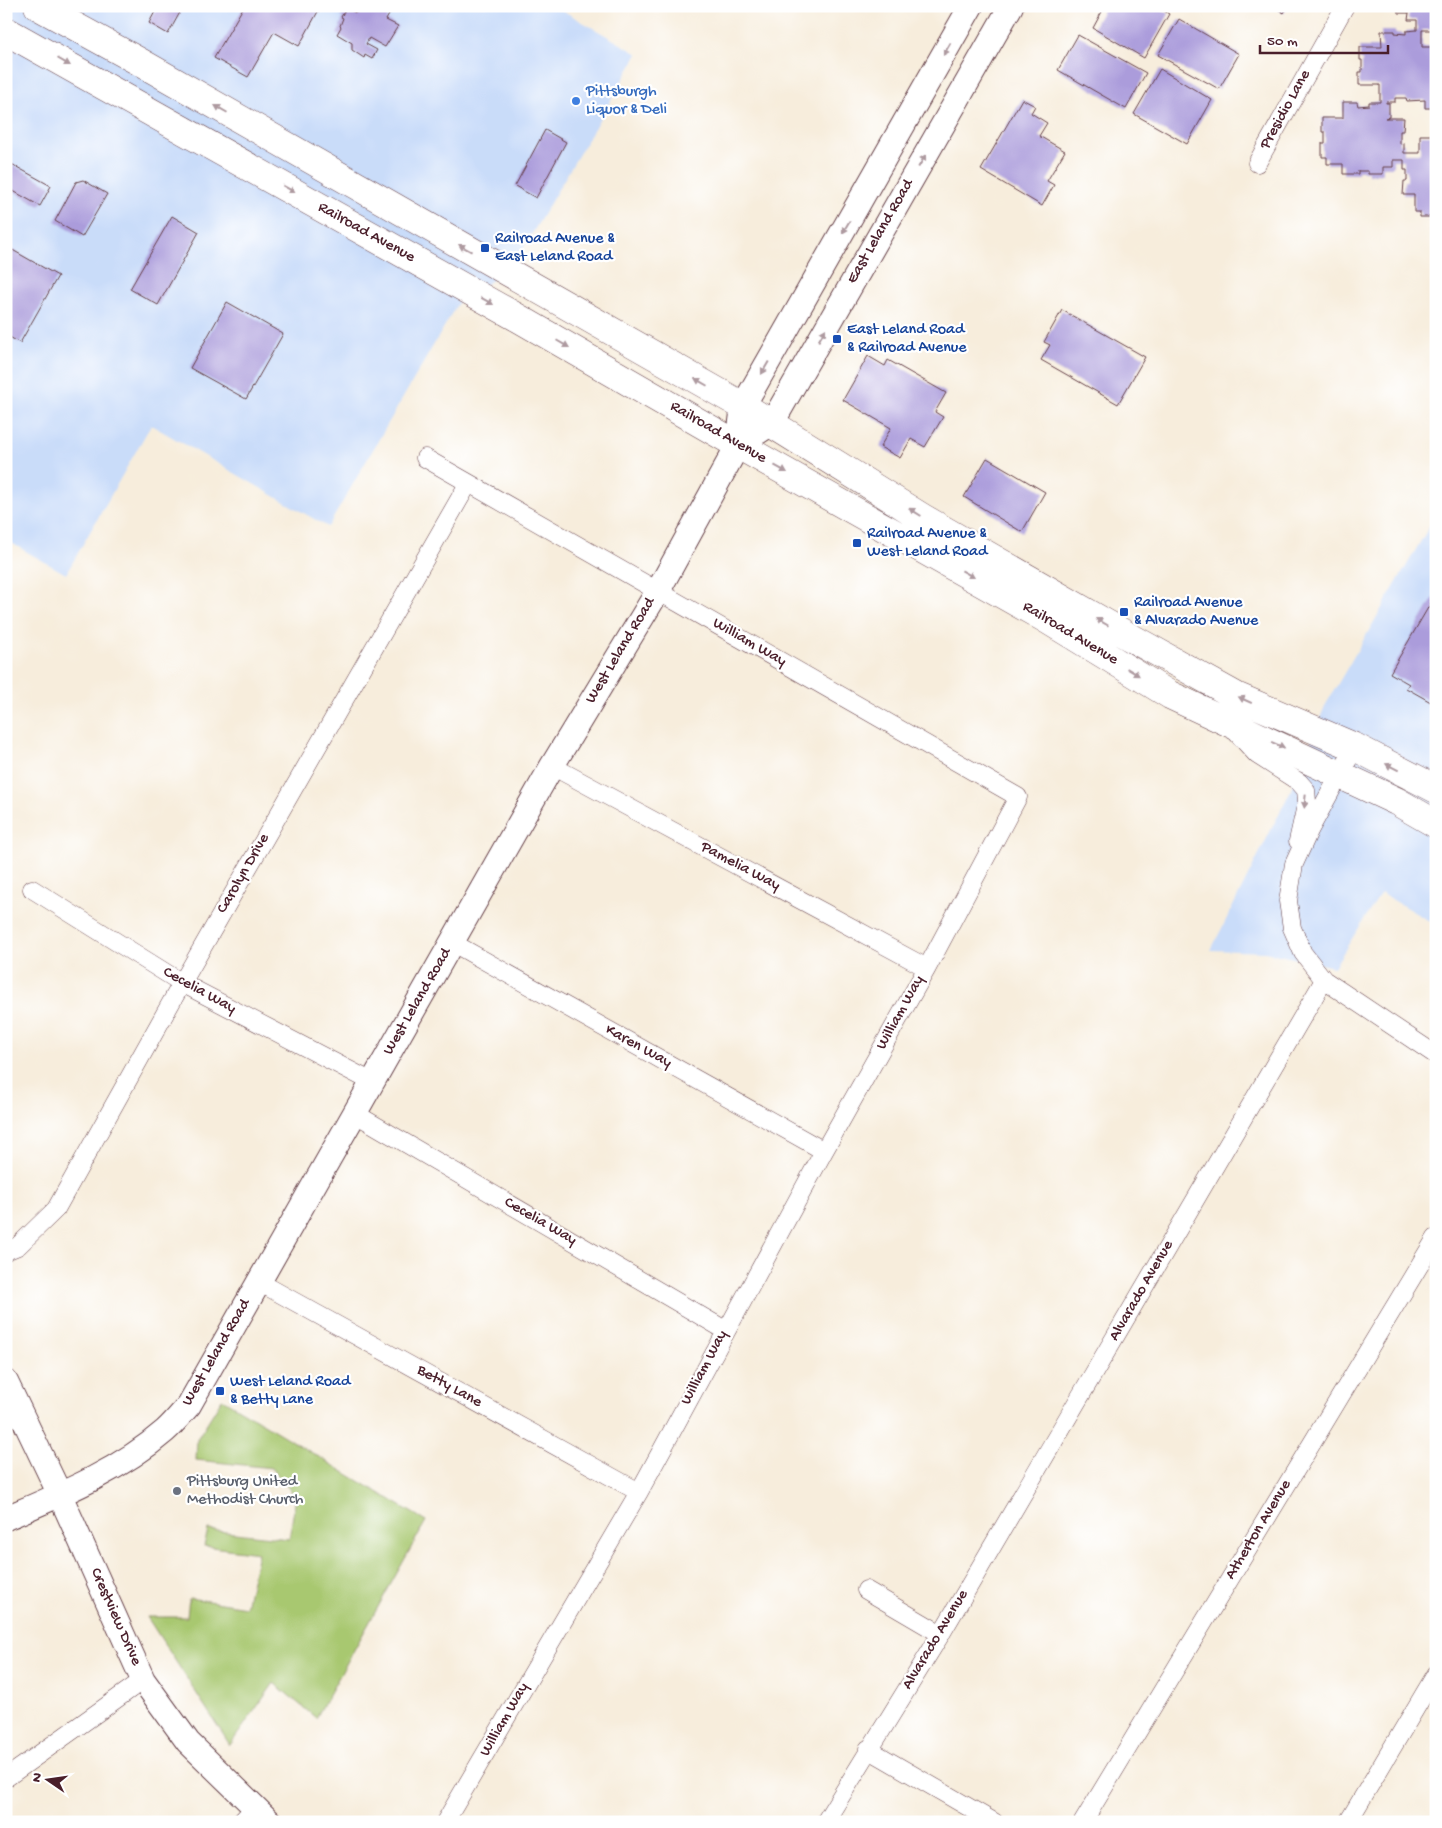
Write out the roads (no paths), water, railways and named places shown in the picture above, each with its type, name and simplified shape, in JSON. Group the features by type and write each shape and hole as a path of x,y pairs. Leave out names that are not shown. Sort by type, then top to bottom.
{"highway":[{"name":"Railroad Avenue","path":"38,6 140,62 743,406 923,518 1175,663 1243,699 1355,747 1436,789"},
{"path":"15,35 53,34 140,62"},
{"name":"Railroad Avenue","path":"15,35 529,324 738,445 1046,619 1170,695 1341,775 1436,824"}],"main road":[{"name":"East Leland Road","path":"743,406 971,6"},
{"name":"East Leland Road","path":"738,445 772,423 1011,6"},
{"name":"West Leland Road","path":"6,1518 60,1495 117,1466 165,1430 189,1405 552,766 658,591 738,445 743,406"},
{"name":"Crestview Drive","path":"6,1382 60,1495 143,1680 188,1742 255,1817"}],"street":[{"name":"Presidio Lane","path":"1257,163 1345,6"},
{"name":"William Way","path":"425,458 1018,797 927,968 725,1330 639,1492 445,1822"},
{"name":"Carolyn Drive","path":"6,1251 18,1246 56,1209 182,983 468,484"},
{"path":"1225,721 1257,755 1299,782 1306,790 1307,801 1288,900 1292,928 1303,953 1324,980 1436,1055"},
{"path":"1294,864 1309,831 1355,747"},
{"name":"Pamelia Way","path":"552,766 927,968"},
{"name":"Cecelia Way","path":"32,889 182,983 372,1082"},
{"name":"Karen Way","path":"452,943 824,1151"},
{"name":"Alvarado Avenue","path":"825,1822 868,1749 941,1634 1324,980"},
{"name":"Cecelia Way","path":"354,1113 725,1330"},
{"name":"Atherton Avenue","path":"1083,1822 1436,1238"},
{"name":"Betty Lane","path":"259,1282 639,1492"},
{"path":"866,1590 941,1634"},
{"path":"1348,1822 1436,1674"},
{"path":"6,1778 143,1680"},
{"path":"868,1749 994,1822"}],"place":[{"name":"Pittsburgh Liquor & Deli","path":"576,101"},
{"name":"Railroad Avenue & East Leland Road","path":"485,248"},
{"name":"East Leland Road & Railroad Avenue","path":"837,339"},
{"name":"Railroad Avenue & West Leland Road","path":"857,543"},
{"name":"Railroad Avenue & Alvarado Avenue","path":"1124,612"},
{"name":"West Leland Road & Betty Lane","path":"220,1391"},
{"name":"Pittsburg United Methodist Church","path":"177,1491"}]}
